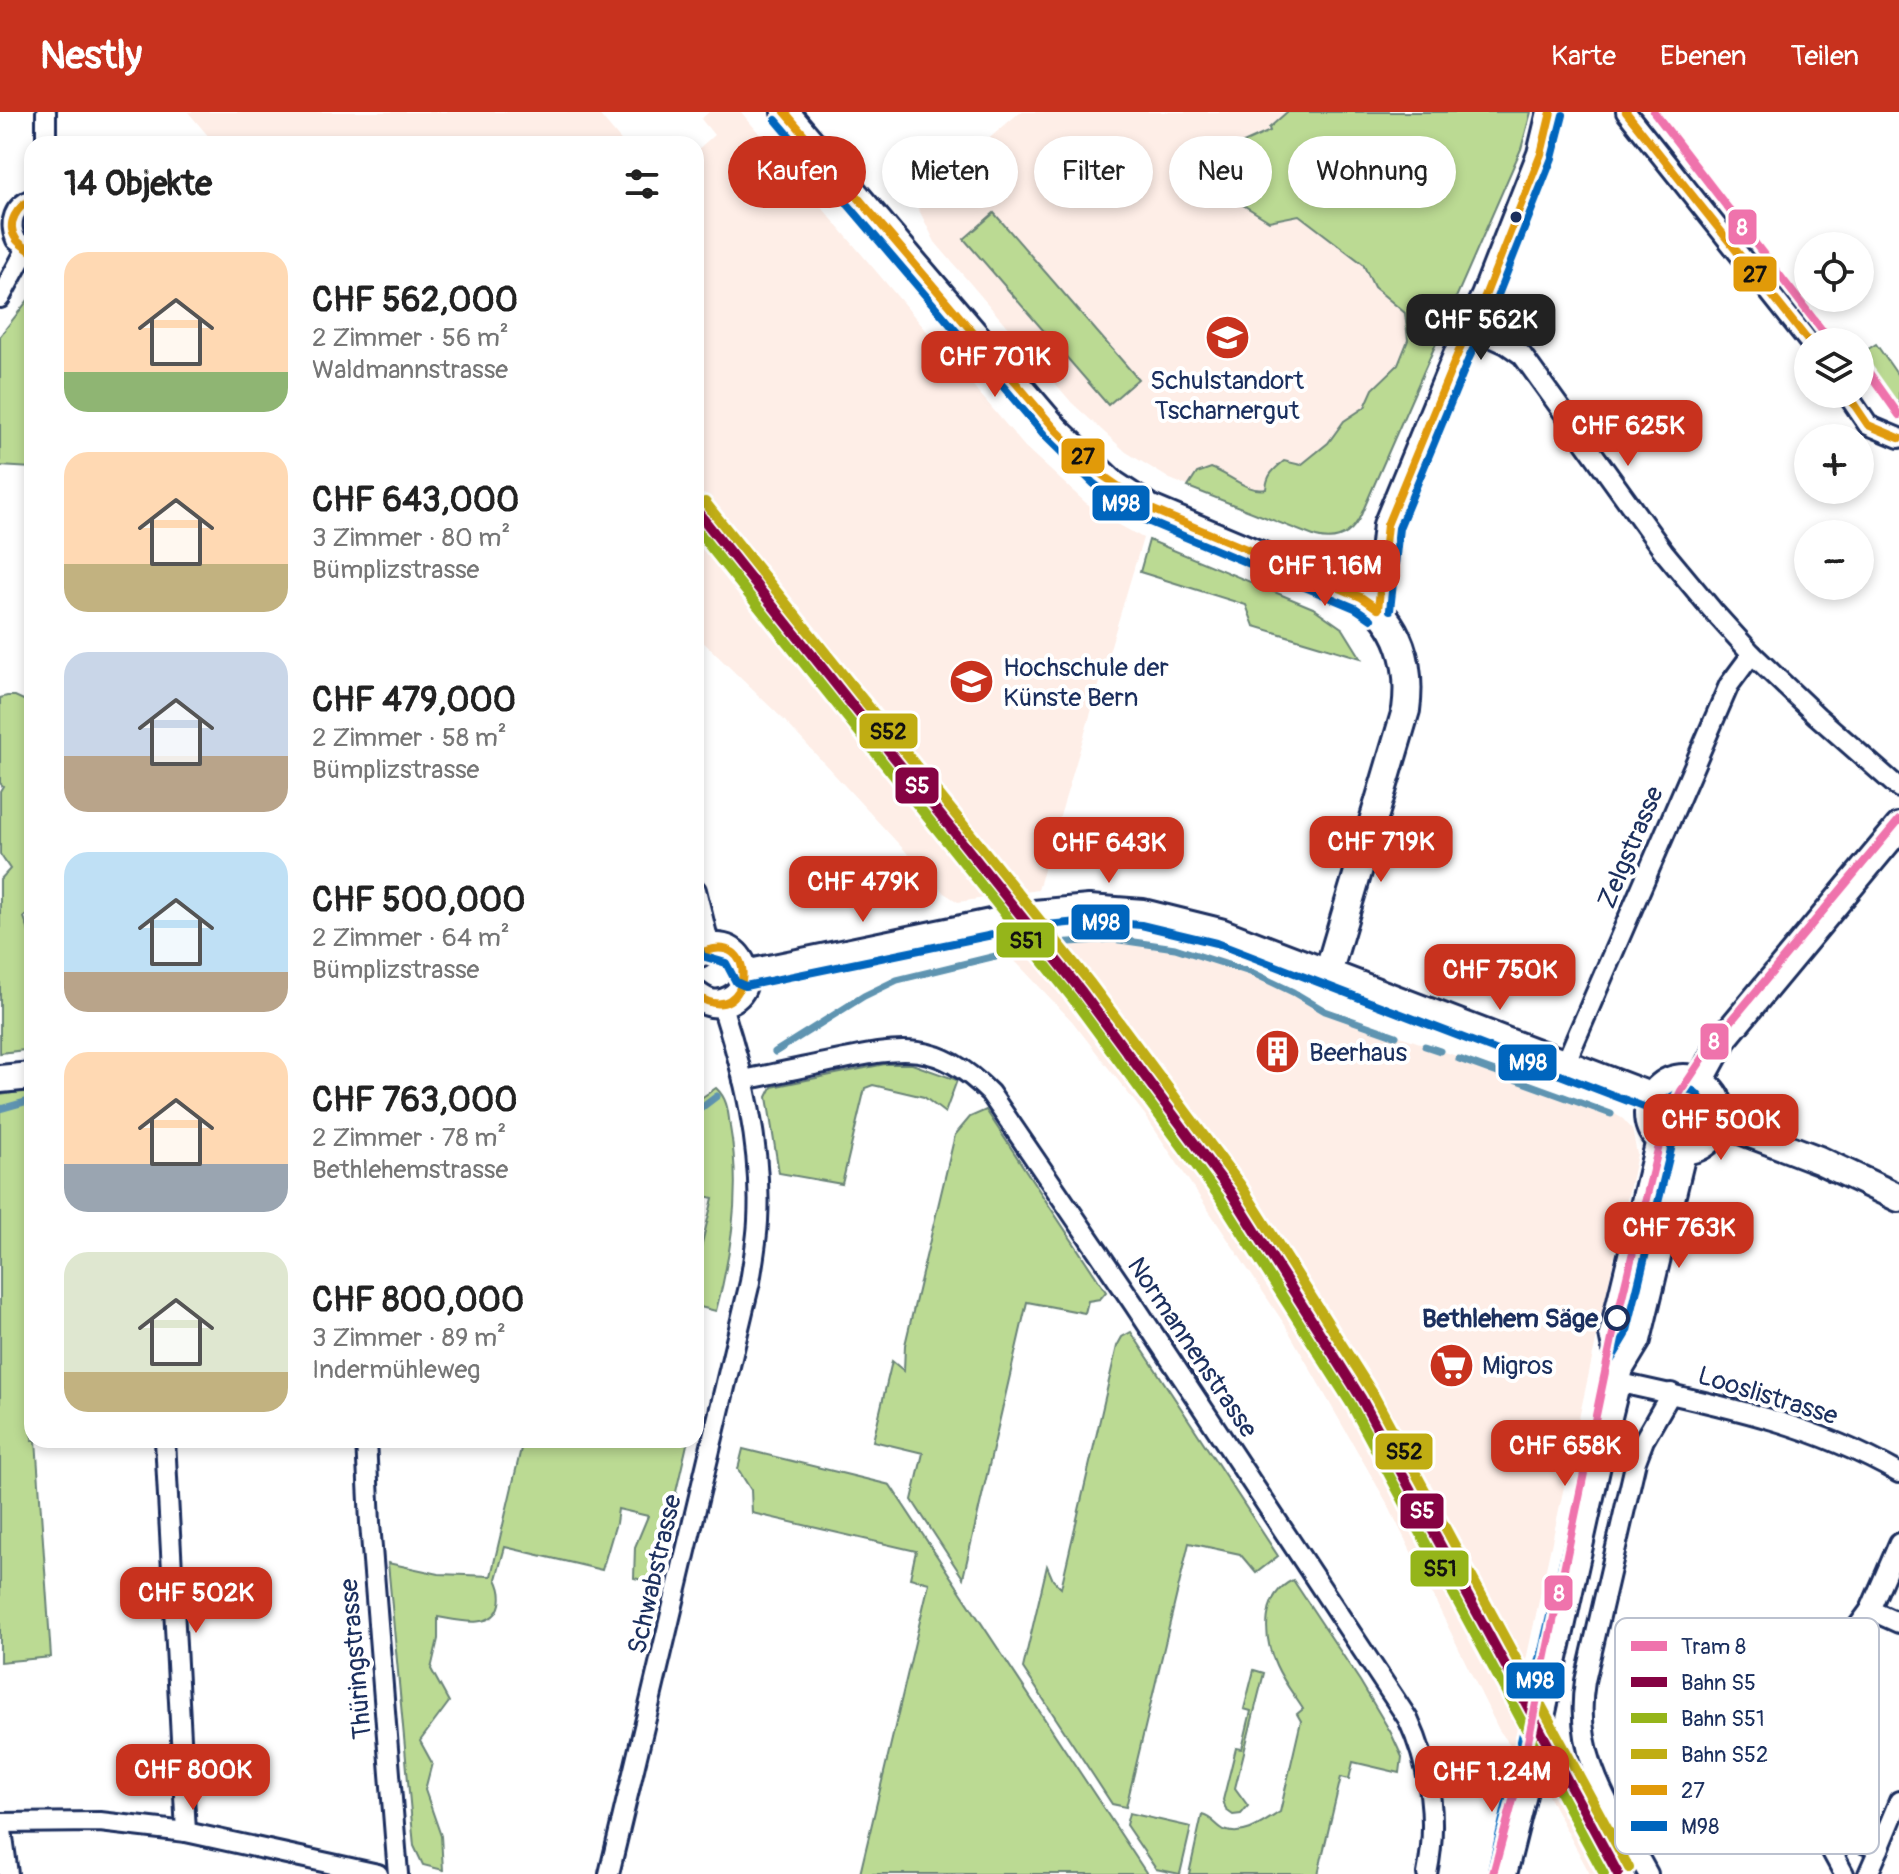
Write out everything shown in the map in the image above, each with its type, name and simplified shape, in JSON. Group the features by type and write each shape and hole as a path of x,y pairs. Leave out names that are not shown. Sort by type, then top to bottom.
{"street":[{"path":"46,112 46,136"},
{"path":"785,112 1056,430 1113,484 1151,509 1361,597 1378,609 1391,624 1406,670 1408,697 1328,973"},
{"path":"1378,609 1387,525 1541,154 1551,112"},
{"path":"1626,112 1798,328"},
{"path":"24,204 17,208 12,222 16,240 24,247"},
{"path":"0,298 24,259"},
{"path":"1471,328 1506,344 1528,362 1664,552 1752,654 1899,788"},
{"path":"1856,408 1868,425 1899,438"},
{"name":"Zelgstrasse","path":"1565,1064 1729,685 1752,654"},
{"path":"1700,1081 1723,1039 1899,827"},
{"path":"745,974 1034,914 1089,909 1143,913 1197,924 1652,1097"},
{"path":"704,951 726,948 734,952 745,974 744,983 736,996 721,1003 704,1001"},
{"name":"Schwabstrasse","path":"609,1874 750,1282 758,1223 758,1174 753,1127 721,1003"},
{"name":"Normannenstrasse","path":"743,1080 884,1051 914,1051 955,1064 990,1093 1408,1719 1425,1763 1431,1798 1433,1831 1427,1874"},
{"path":"0,1079 24,1077"},
{"path":"1689,1078 1700,1081 1714,1094 1720,1112 1716,1131 1703,1144 1671,1145 1650,1125 1648,1116 1652,1097 1673,1080 1689,1078"},
{"path":"1719,1122 1896,1192"},
{"path":"1503,1874 1618,1375 1637,1340 1671,1145"},
{"name":"Looslistrasse","path":"1618,1375 1671,1393 1783,1422 1878,1461 1899,1473"},
{"path":"1615,1812 1593,1771 1583,1738 1581,1710 1636,1461 1644,1440 1671,1393"},
{"path":"165,1448 186,1832"},
{"name":"Thüringstrasse","path":"366,1448 398,1874"},
{"path":"1864,1618 1899,1543"},
{"path":"1870,1610 1899,1623"},
{"path":"1879,1849 1899,1801"},
{"path":"8,1874 0,1823 100,1822 186,1832 378,1874"},
{"path":"286,1874 289,1854"},
{"path":"1637,1854 1648,1874"},
{"path":"1833,1854 1844,1874"},
{"path":"1868,1874 1877,1854"}],"shaded area":[{"path":"188,112 597,112 617,136 208,136"},
{"path":"709,112 741,112 761,136 728,136 728,208 822,208 1025,447 1086,503 1143,538 1038,890 958,902 944,893 784,720 704,643 704,144 714,135 701,119"},
{"name":"Schulstandort Tscharnergut","path":"1020,112 1532,112 1522,149 1361,515 1347,534 1330,540 1170,479 1126,452 1072,403 935,242 918,208 1018,208 1018,136 992,136"},
{"path":"1112,935 1174,945 1229,961 1276,980 1325,1009 1612,1112 1632,1129 1637,1154 1526,1660 1615,1836 1615,1854 1624,1854 1634,1874 1590,1874 1547,1794 1499,1730 1387,1503 1285,1325 1145,1115 1072,1021 1015,961"}],"green space":[{"path":"1287,112 1531,112 1521,149 1361,515 1349,532 1338,538 1316,537 1188,487 1197,473 1211,468 1245,486 1266,489 1269,476 1280,464 1284,461 1301,465 1328,443 1344,421 1365,407 1373,389 1398,365 1408,340 1405,313 1374,287 1363,264 1299,215 1269,221 1248,208 1272,208 1272,136 1259,136 1270,131 1269,128"},
{"path":"994,213 1138,379 1108,405 964,239"},
{"path":"24,305 24,468 0,466 0,336"},
{"path":"1874,345 1899,377 1899,405 1874,370"},
{"path":"1149,540 1313,608 1343,629 1361,658 1254,626 1246,605 1140,572"},
{"path":"15,696 24,700 24,1050 0,1053 0,880 10,869 0,854 0,791 3,786 0,783 0,698"},
{"path":"885,1064 912,1064 957,1080 945,1113 924,1097 873,1085 865,1088 842,1184 779,1173 767,1097 772,1087"},
{"path":"716,1088 725,1101 735,1173 730,1243 716,1311 704,1308 704,1235 713,1198 704,1196 704,1096"},
{"path":"24,1091 24,1448 37,1448 51,1657 0,1662 0,1095"},
{"path":"986,1110 1106,1292 1100,1299 1088,1301 1085,1313 1027,1302 963,1578 912,1500 923,1453 873,1441 892,1361 904,1371 905,1345 955,1135 970,1117"},
{"path":"1131,1332 1278,1556 1256,1573 1240,1554 1189,1543 1126,1807 1112,1804 1023,1668 1047,1566 1053,1580 1061,1588 1117,1346 1122,1337"},
{"path":"521,1448 686,1448 655,1583 634,1578 635,1547 648,1516 618,1509 602,1570 505,1547 496,1579 501,1597 496,1612 490,1618 474,1622 438,1617 438,1639 431,1669 449,1702 420,1741 432,1763 425,1790 441,1836 443,1870 423,1865 414,1846 388,1563 439,1574 491,1576"},
{"path":"743,1449 890,1485 1147,1874 860,1874 929,1583 910,1578 916,1551 752,1513 751,1490 738,1469"},
{"path":"1293,1580 1391,1733 1402,1757 1400,1773 1353,1762 1349,1779 1341,1777 1318,1874 1189,1874 1202,1815 1224,1830 1239,1832 1254,1828 1280,1812 1301,1721 1297,1714 1303,1709 1276,1665 1267,1630 1270,1606 1275,1596"},
{"path":"1254,1670 1264,1673 1235,1788 1248,1806 1241,1814 1233,1815 1226,1810 1223,1800 1236,1748 1242,1749 1251,1711 1244,1709"},
{"path":"1129,1813 1191,1827 1180,1874 1156,1869 1126,1825"}],"waterway":[{"path":"1056,943 1113,939 1175,948 1253,973 1325,1011 1396,1036"},
{"path":"775,1052 864,996 897,980 1008,953"},
{"path":"1425,1046 1440,1051"},
{"path":"1459,1059 1611,1114"},
{"path":"704,1106 717,1096"},
{"path":"0,1109 24,1102"}],"tram line":[{"name":"8","path":"1654,112 1820,328"},
{"name":"8","path":"1874,380 1899,415"},
{"name":"8","path":"1493,1874 1525,1756 1613,1334 1663,1129 1681,1091 1713,1043 1899,820"}],"rail line":[{"name":"S52","path":"705,502 1091,984 1240,1184 1372,1392 1615,1842"},
{"name":"S5","path":"704,520 1082,992 1230,1191 1361,1398 1618,1874"},
{"name":"S51","path":"704,539 1073,999 1220,1198 1351,1404 1604,1874"},
{"name":"S52","path":"1621,1854 1629,1868"}],"transit line":[{"name":"27","path":"785,112 1056,430 1102,475 1151,509 1361,597 1378,609"},
{"name":"27","path":"1378,609 1387,525 1485,296 1541,154 1551,112"},
{"name":"27","path":"1626,112 1798,328"},
{"name":"M98","path":"1390,610 1399,528 1496,300 1552,158 1563,115"},
{"name":"M98","path":"776,120 1047,438 1094,484 1145,520 1355,608 1371,619"},
{"name":"27","path":"24,205 15,216 12,227 17,241 24,246"},
{"name":"27","path":"1856,408 1868,425 1899,438"},
{"name":"M98","path":"704,957 726,963 736,982 745,986 1036,926 1089,921 1141,925 1216,943 1649,1109 1685,1090 1699,1096 1705,1108 1706,1122 1697,1133 1672,1145 1626,1335 1608,1365 1491,1871"},
{"name":"27","path":"704,953 718,949 733,952 741,963 742,977 739,991 729,1000 715,1003 704,998"}],"place":[{"name":"Schulstandort Tscharnergut","path":"1227,337"},
{"name":"Hochschule der Künste Bern","path":"972,682"},
{"name":"Beerhaus","path":"1278,1052"},
{"name":"Bethlehem Säge","path":"1617,1318"},
{"name":"Migros","path":"1451,1365"}]}
